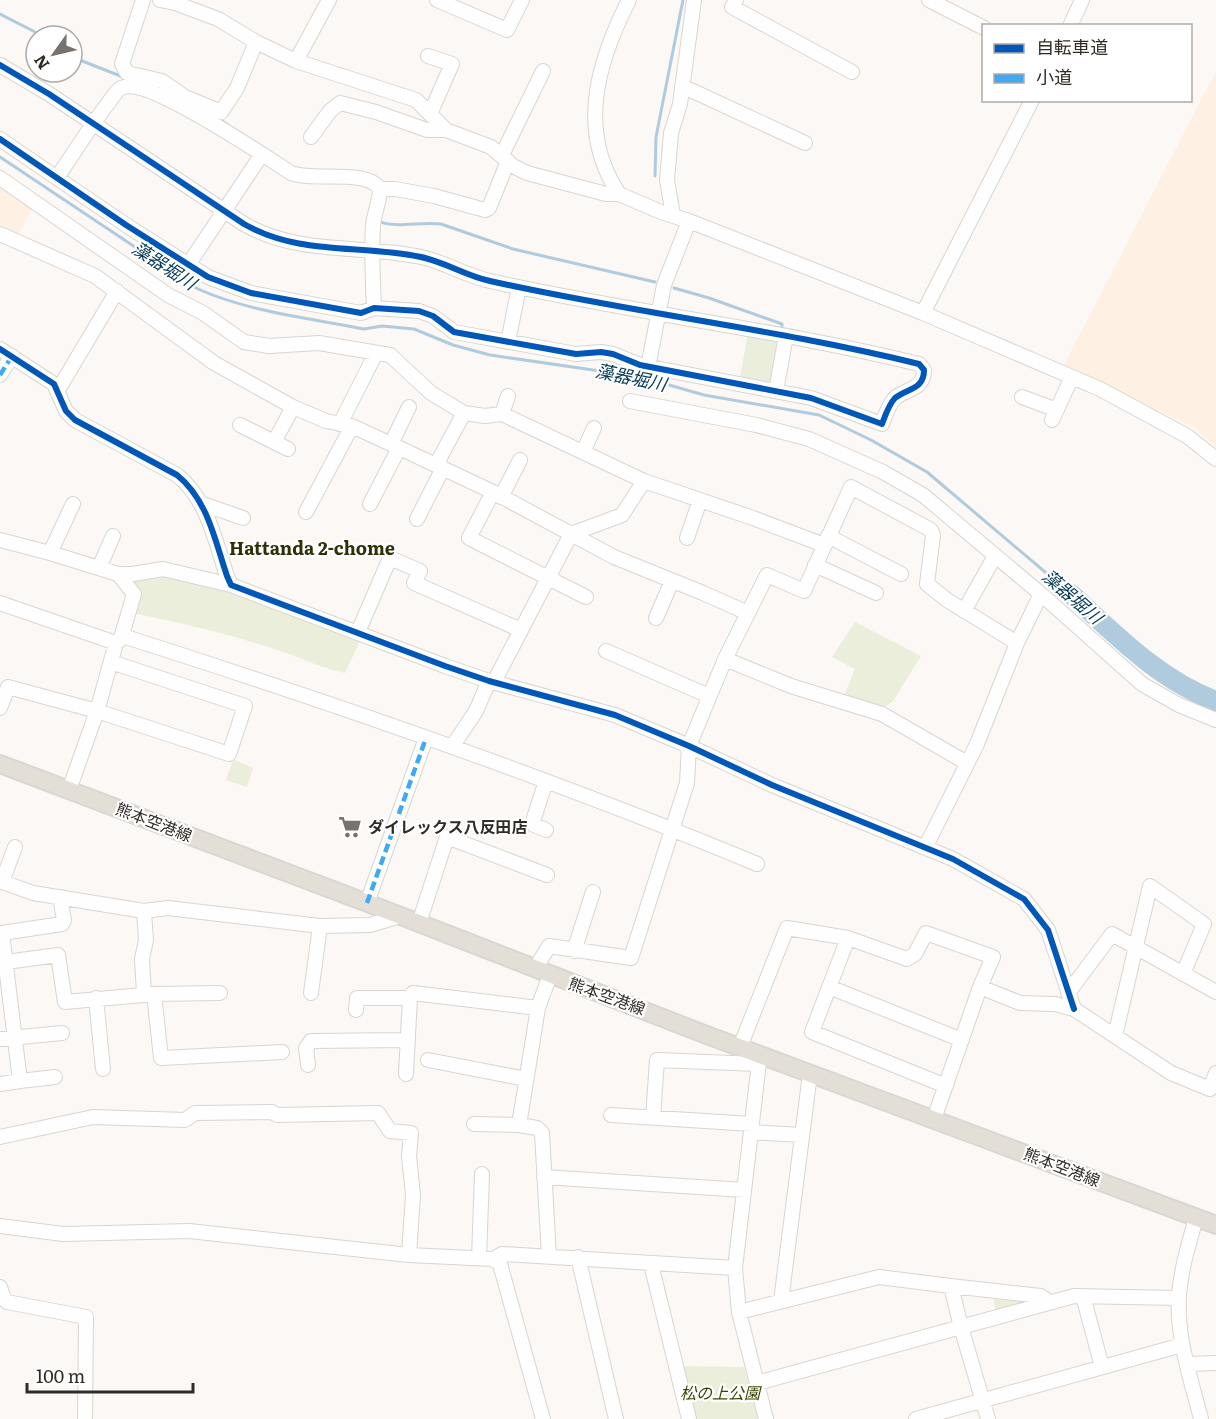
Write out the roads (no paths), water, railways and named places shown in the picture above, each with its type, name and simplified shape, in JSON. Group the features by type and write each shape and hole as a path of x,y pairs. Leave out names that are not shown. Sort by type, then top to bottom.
{"main road":[{"name":"熊本空港線","path":"0,764 740,1047 759,1059 810,1074 934,1119 1216,1225"}],"street":[{"path":"143,0 122,64 127,73 162,81 185,97 221,112 237,88 256,42"},
{"path":"160,0 175,3 218,19 296,62 412,99 422,104 446,130"},
{"path":"296,62 329,0"},
{"path":"437,0 507,30 522,0"},
{"path":"619,194 610,181 602,160 596,136 594,106 611,40 629,0"},
{"path":"673,215 667,180 671,133 680,104 694,0"},
{"path":"736,0 732,7 852,72"},
{"path":"928,0 982,27"},
{"path":"1071,24 1082,0"},
{"path":"428,56 452,64 430,114"},
{"path":"0,65 49,94 255,230 284,242 422,257 482,280 853,348 919,364 924,370 924,375 917,388 893,400 882,424 811,398 648,367 606,353 576,354 454,332 433,316 419,311 374,308 361,313 251,293 208,277 188,266 0,139"},
{"path":"57,178 120,88 132,88 158,96 218,125 299,176 357,178 373,182 380,189 423,194 485,210 489,208 505,158 543,70"},
{"path":"682,86 805,143"},
{"path":"924,313 1031,102"},
{"path":"311,137 330,111 340,103 376,112 427,130 446,130 491,147 527,173 606,194 619,194 924,313 1100,389 1187,436 1216,459"},
{"path":"188,266 262,154"},
{"path":"0,178 168,295 199,311 244,342 269,346 319,343 390,355 431,393 464,413 485,416 502,414 644,482 826,541 901,574"},
{"path":"374,308 371,251 380,189"},
{"path":"648,367 664,285 689,221"},
{"path":"0,234 95,276 214,363 293,406 311,415 346,425 440,466 614,557 704,593 748,614"},
{"path":"508,342 519,287"},
{"path":"58,390 117,291"},
{"path":"776,391 786,336"},
{"path":"0,375 6,352 50,380 58,390 70,416 177,476 190,487 200,503 231,585"},
{"path":"306,512 376,353"},
{"path":"1022,397 1054,415 1072,377"},
{"path":"502,414 508,396"},
{"path":"630,401 756,424 808,439 883,472 923,495 1041,594 1142,684 1179,705 1216,720"},
{"path":"274,442 293,406"},
{"path":"370,504 409,407"},
{"path":"417,519 464,413"},
{"path":"240,424 288,449"},
{"path":"583,452 594,428"},
{"path":"520,460 470,538 586,597"},
{"path":"452,747 476,711 571,534 622,515 644,482"},
{"path":"519,1125 547,947 631,958 687,783 689,746 725,659 767,575 804,591 851,487 931,530 933,535 927,584 964,611 1017,643"},
{"path":"687,538 700,500"},
{"path":"200,503 243,518"},
{"path":"50,553 73,504"},
{"path":"99,568 113,536"},
{"path":"0,540 118,574 163,569 231,585 491,682 615,715 689,746 772,785 926,846 1006,887 1024,899 1048,930 1074,1010"},
{"path":"964,611 995,556"},
{"path":"358,633 390,558 420,571 414,583 521,630"},
{"path":"815,565 876,593"},
{"path":"69,790 134,594 118,574"},
{"path":"656,618 672,581"},
{"path":"926,846 967,763 1017,643 1041,594"},
{"path":"0,603 119,641 126,637 284,688 546,781 672,828 757,864"},
{"path":"606,651 709,696"},
{"path":"725,659 791,686 882,714 967,763"},
{"path":"0,708 8,687 97,711 229,754 245,706 111,662"},
{"path":"367,903 426,738"},
{"path":"546,781 532,824 546,830"},
{"path":"419,923 447,837 547,875"},
{"path":"15,847 1,881 33,893 144,911 176,909 320,926 370,925 400,916"},
{"path":"1115,1036 1150,886 1204,924 1183,974"},
{"path":"574,951 593,892"},
{"path":"20,1081 2,933 63,923 60,897"},
{"path":"144,911 146,940 142,957 161,1059 282,1052"},
{"path":"311,993 320,926"},
{"path":"740,1047 787,928 848,938 908,959 915,954 926,933 993,957 980,987 934,1119"},
{"path":"1068,993 1112,934 1216,992"},
{"path":"848,938 812,1032 945,1086"},
{"path":"4,959 58,955 65,1002 149,994 220,993"},
{"path":"829,987 962,1040"},
{"path":"980,987 1020,1003 1055,1004 1074,1010 1171,1073 1213,1090 1216,1073"},
{"path":"406,1074 410,998 413,993 538,1008"},
{"path":"96,998 103,1069"},
{"path":"356,1010 357,998 410,998"},
{"path":"0,1039 63,1033"},
{"path":"308,1065 306,1048 312,1041 407,1040"},
{"path":"653,1118 657,1060 759,1059 735,1268 739,1312 766,1419"},
{"path":"428,1060 526,1079"},
{"path":"781,1301 810,1074"},
{"path":"0,1084 55,1077"},
{"path":"0,1137 93,1117 185,1120 195,1113 272,1112 277,1115 378,1113 390,1131 411,1133 409,1156 413,1195 409,1255"},
{"path":"611,1115 802,1135"},
{"path":"474,1124 519,1125 537,1128 542,1133 549,1256"},
{"path":"482,1174 486,1258"},
{"path":"544,1177 744,1190"},
{"path":"1196,1218 1183,1263 1179,1298 1182,1345 1202,1419"},
{"path":"0,1226 63,1234 189,1232 409,1255 486,1258 502,1254 578,1257 651,1264 735,1268"},
{"path":"578,1257 616,1419"},
{"path":"486,1258 500,1264 543,1419"},
{"path":"651,1264 689,1419"},
{"path":"739,1312 879,1277 1041,1296 1049,1302"},
{"path":"951,1286 988,1419"},
{"path":"0,1287 4,1299 9,1302 86,1317 86,1419"},
{"path":"757,1383 1074,1296 1179,1298"},
{"path":"1083,1296 1102,1367"},
{"path":"916,1419 1182,1345"},
{"path":"1187,1364 1216,1363"},
{"path":"1207,1419 1216,1417"}],"waterway":[{"path":"655,176 656,137 683,0"},
{"path":"0,14 24,26"},
{"path":"84,62 123,77"},
{"path":"215,116 229,126"},
{"name":"藻器堀川","path":"0,157 198,289 218,297 280,313 364,329 382,326 414,329 453,345 490,355 607,372 704,395 819,415 871,440 927,472 1071,594"},
{"path":"378,221 400,225 441,224 513,249 655,282"},
{"path":"674,288 709,298 782,324 782,326"},
{"name":"藻器堀川","path":"1071,594 1139,655 1175,681 1216,701"}],"place":[{"name":"ダイレックス八反田店","path":"350,827"}],"district":[{"name":"Hattanda 2-chome","path":"312,549"}],"park label":[{"name":"松の上公園","path":"720,1393"}]}
